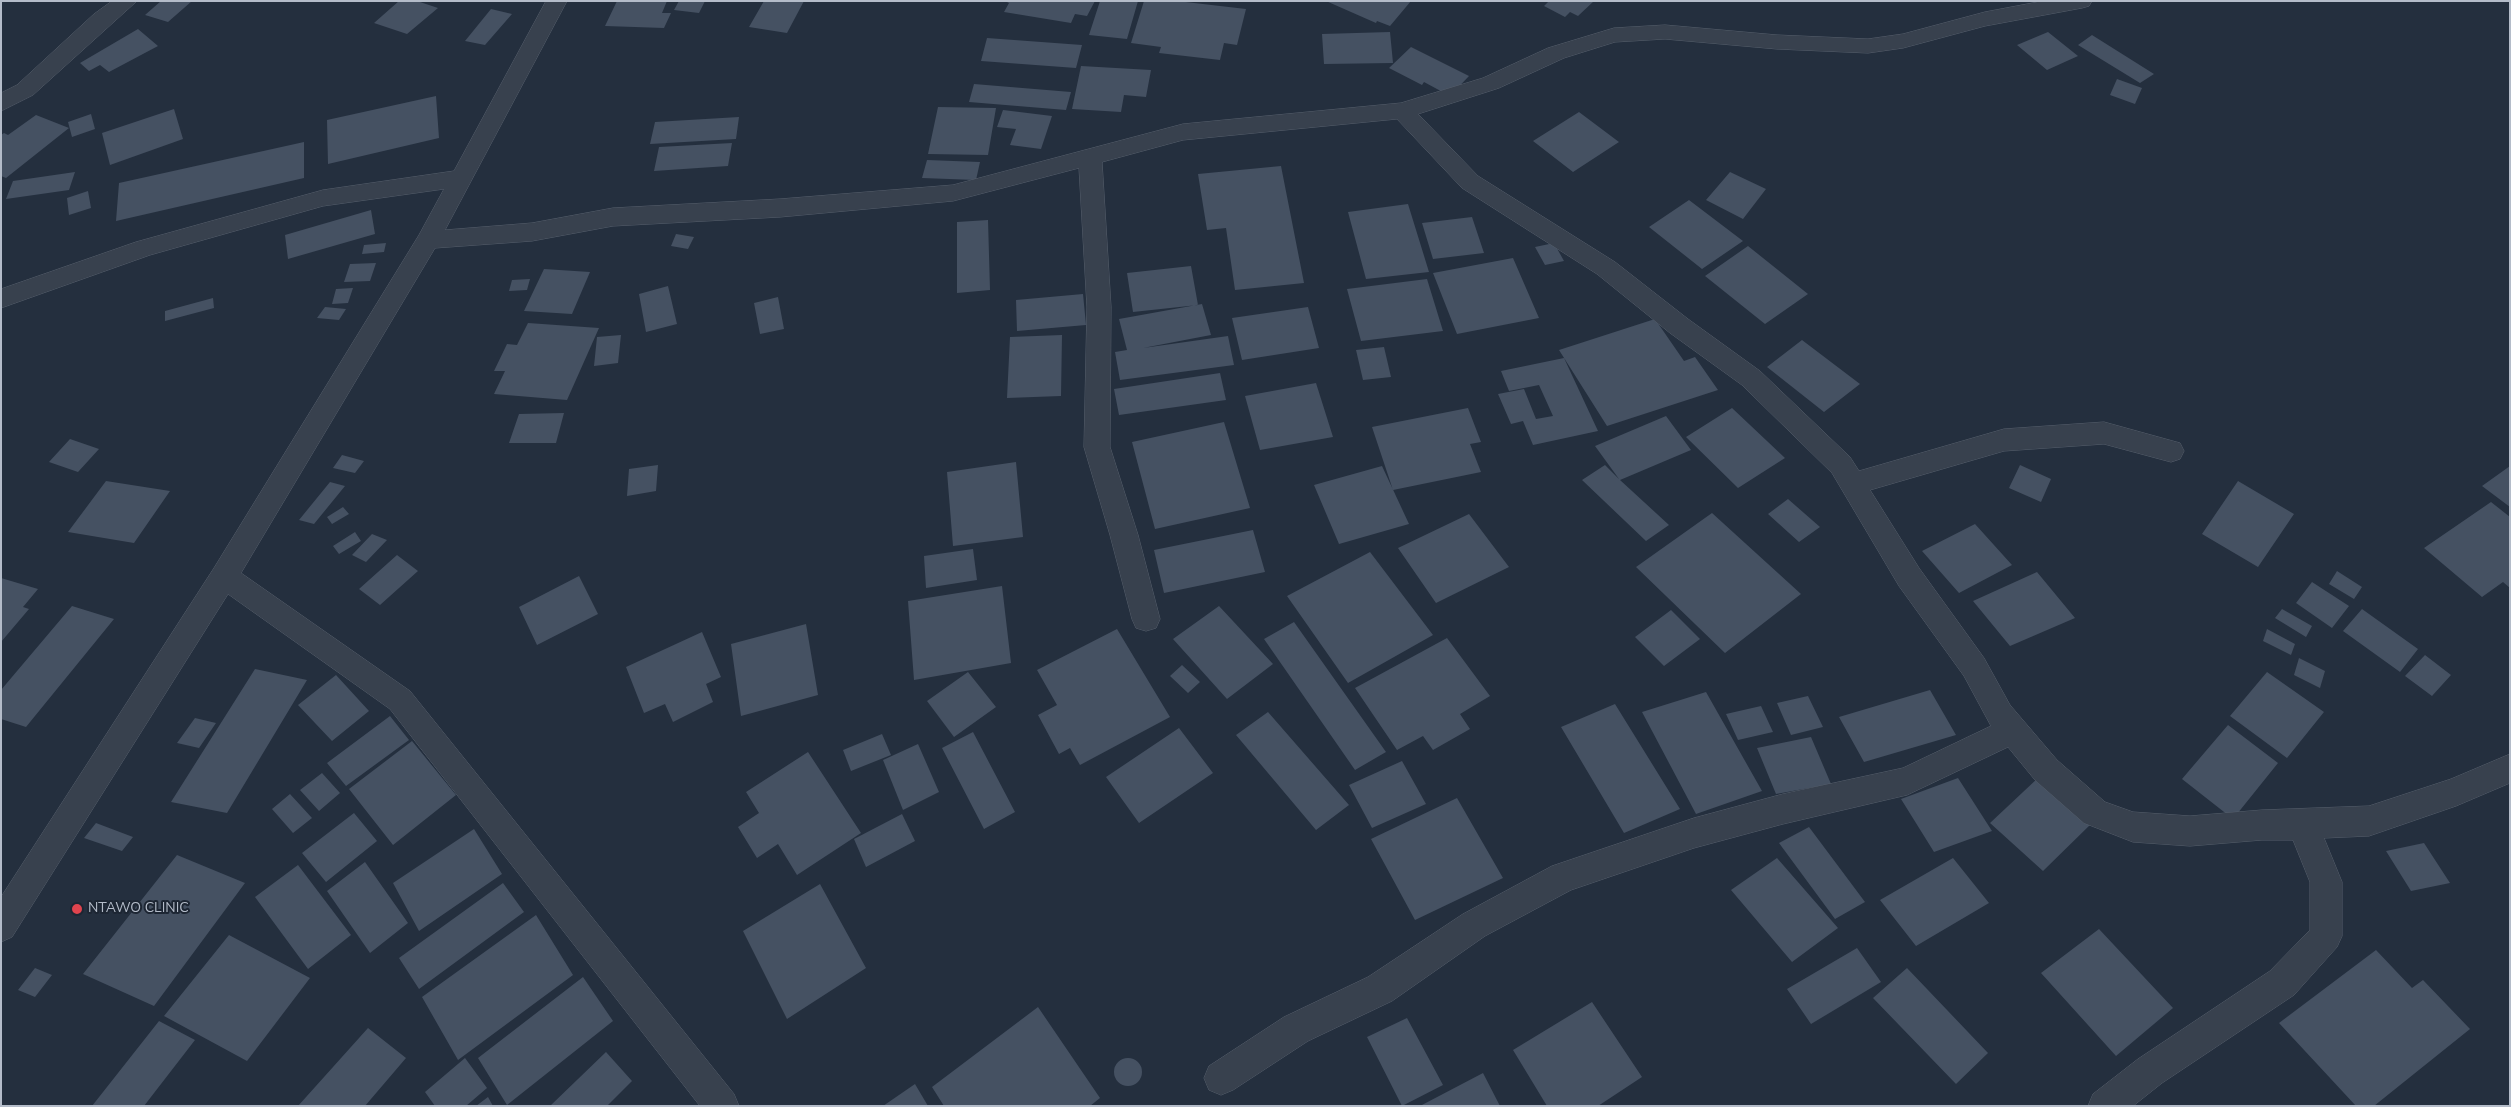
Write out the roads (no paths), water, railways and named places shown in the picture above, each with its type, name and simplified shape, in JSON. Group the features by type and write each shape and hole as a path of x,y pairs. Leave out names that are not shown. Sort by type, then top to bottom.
{"street":[{"path":"1,103 25,90 102,19 127,1"},
{"path":"1,926 224,576 428,240 557,1"},
{"path":"428,240 532,232 613,217 780,208 953,193 1183,132 1402,111 1491,82 1556,52 1614,34 1665,32 1776,42 1868,46 1903,41 1984,19 2082,1"},
{"path":"1402,111 1470,182 1535,225 1606,268 1679,326 1752,378 1841,465 1910,577 1974,667 2000,715 2046,770 2095,813 2132,827 2190,831 2262,824 2303,825 2368,821 2456,792 2510,768"},
{"path":"1090,156 1099,307 1097,447 1124,534 1146,619"},
{"path":"1,299 144,248 323,198 462,178"},
{"path":"1853,484 2004,440 2104,433 2171,451"},
{"path":"224,576 400,700 722,1106"},
{"path":"1221,1078 1296,1029 1380,989 1474,925 1563,877 1694,833 1783,809 1907,781 2012,730"},
{"path":"2105,1106 2150,1071 2282,983 2326,936 2326,882 2303,825"}],"place":[{"name":"NTAWO CLINIC","path":"77,909"}]}
